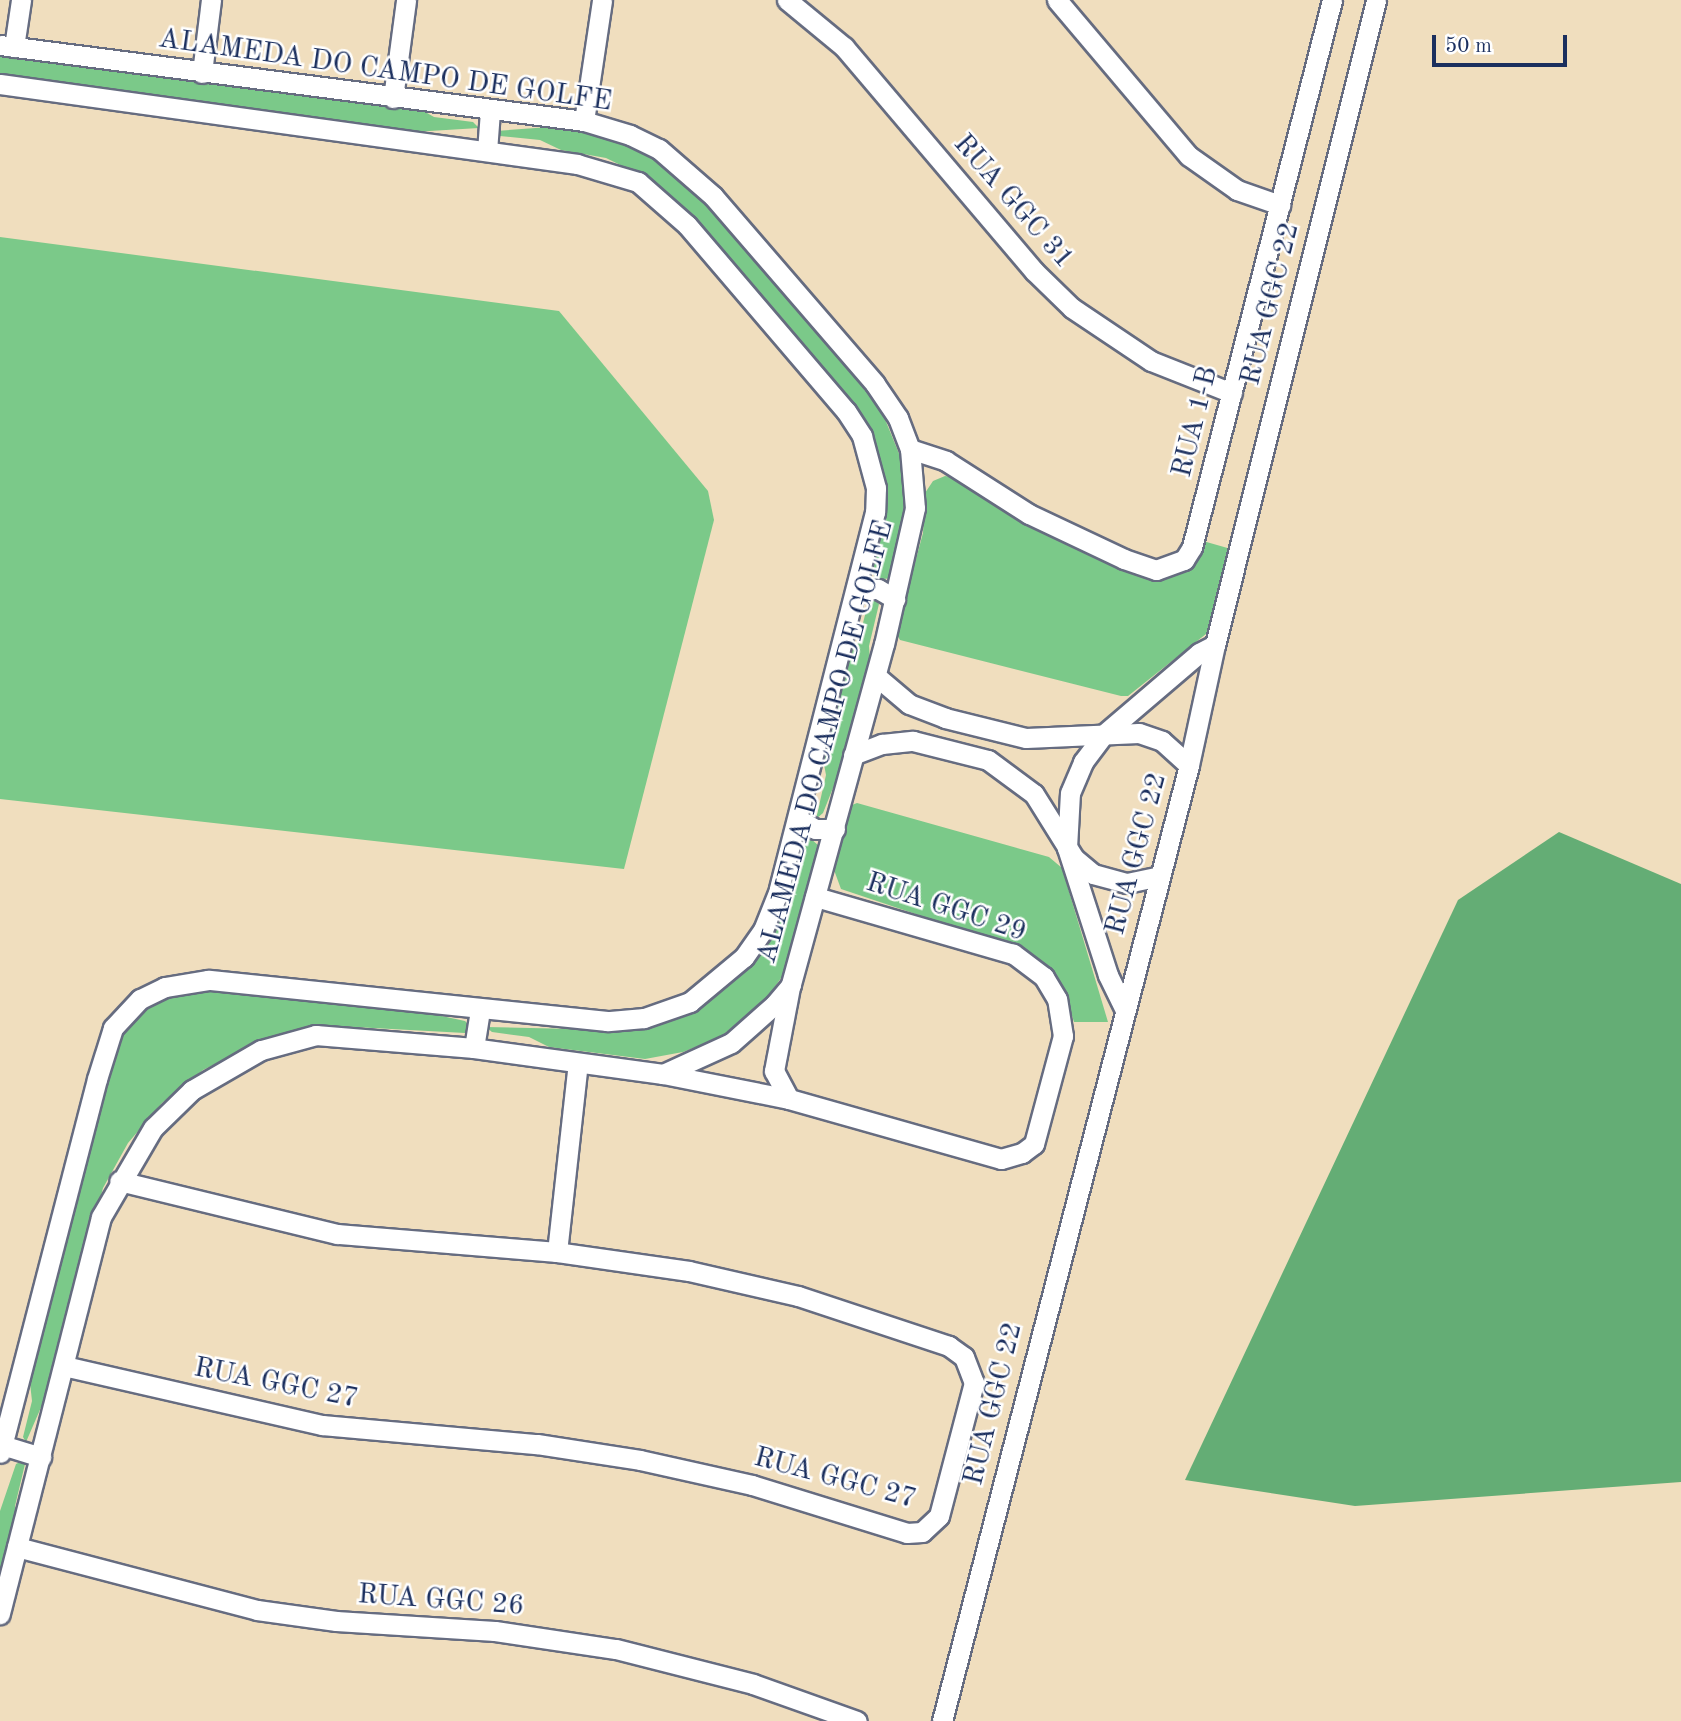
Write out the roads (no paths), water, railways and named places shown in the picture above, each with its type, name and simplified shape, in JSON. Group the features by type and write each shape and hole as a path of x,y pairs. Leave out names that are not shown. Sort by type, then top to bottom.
{"street":[{"path":"7,46 21,0"},
{"path":"202,73 211,0"},
{"path":"393,98 406,0"},
{"path":"584,121 602,0"},
{"name":"RUA GGC 31","path":"787,0 844,47 1034,271 1072,308 1151,361 1232,393"},
{"path":"1057,0 1189,156 1237,190 1280,205"},
{"name":"RUA 1-B","path":"910,449 946,461 1061,532 1124,559 1164,569 1184,560 1192,547 1332,0"},
{"name":"RUA GGC 22","path":"942,1721 1124,1008 1189,765 1215,645 1376,0"},
{"name":"ALAMEDA DO CAMPO DE GOLFE","path":"7,46 490,111 584,121 630,135 659,149 713,196 875,384 898,418 910,449 914,530 835,829 790,985 759,1022 731,1043 663,1074"},
{"name":"ALAMEDA DO CAMPO DE GOLFE","path":"0,84 487,151 612,172 638,183 663,201 846,411 862,436 876,488 875,512 798,819 763,930 744,957 690,1002 654,1016 607,1021 208,980 165,987 140,999 113,1028 97,1079 1,1449"},
{"path":"487,151 490,111"},
{"path":"856,589 878,589 895,599"},
{"path":"1124,1008 1108,975 1067,848 1070,793 1083,762 1103,735 1215,645"},
{"path":"876,676 927,712 1006,735 1065,739 1103,735 1150,737 1172,748 1189,765"},
{"path":"853,755 882,744 913,741 988,760 1034,794 1067,848 1083,867 1104,879 1139,882 1160,876"},
{"path":"798,819 815,829 835,829"},
{"name":"RUA GGC 29","path":"663,1074 789,1099 1001,1159 1012,1158 1039,1137 1063,1036 1061,1011 1052,988 1025,960 815,897"},
{"path":"789,1099 774,1072 790,985"},
{"path":"474,1048 480,1010"},
{"path":"0,1614 102,1217 119,1181 153,1128 192,1090 261,1049 316,1035 474,1048 663,1074"},
{"path":"557,1252 578,1063"},
{"name":"RUA GGC 27","path":"64,1366 322,1425 537,1444 640,1460 752,1485 907,1533 922,1532 935,1523 974,1383 969,1365 957,1351 846,1310 743,1282 557,1252 337,1234 119,1181"},
{"path":"1,1449 41,1457"},
{"name":"RUA GGC 26","path":"17,1547 257,1610 336,1621 495,1632 617,1649 741,1680 857,1721"}]}
